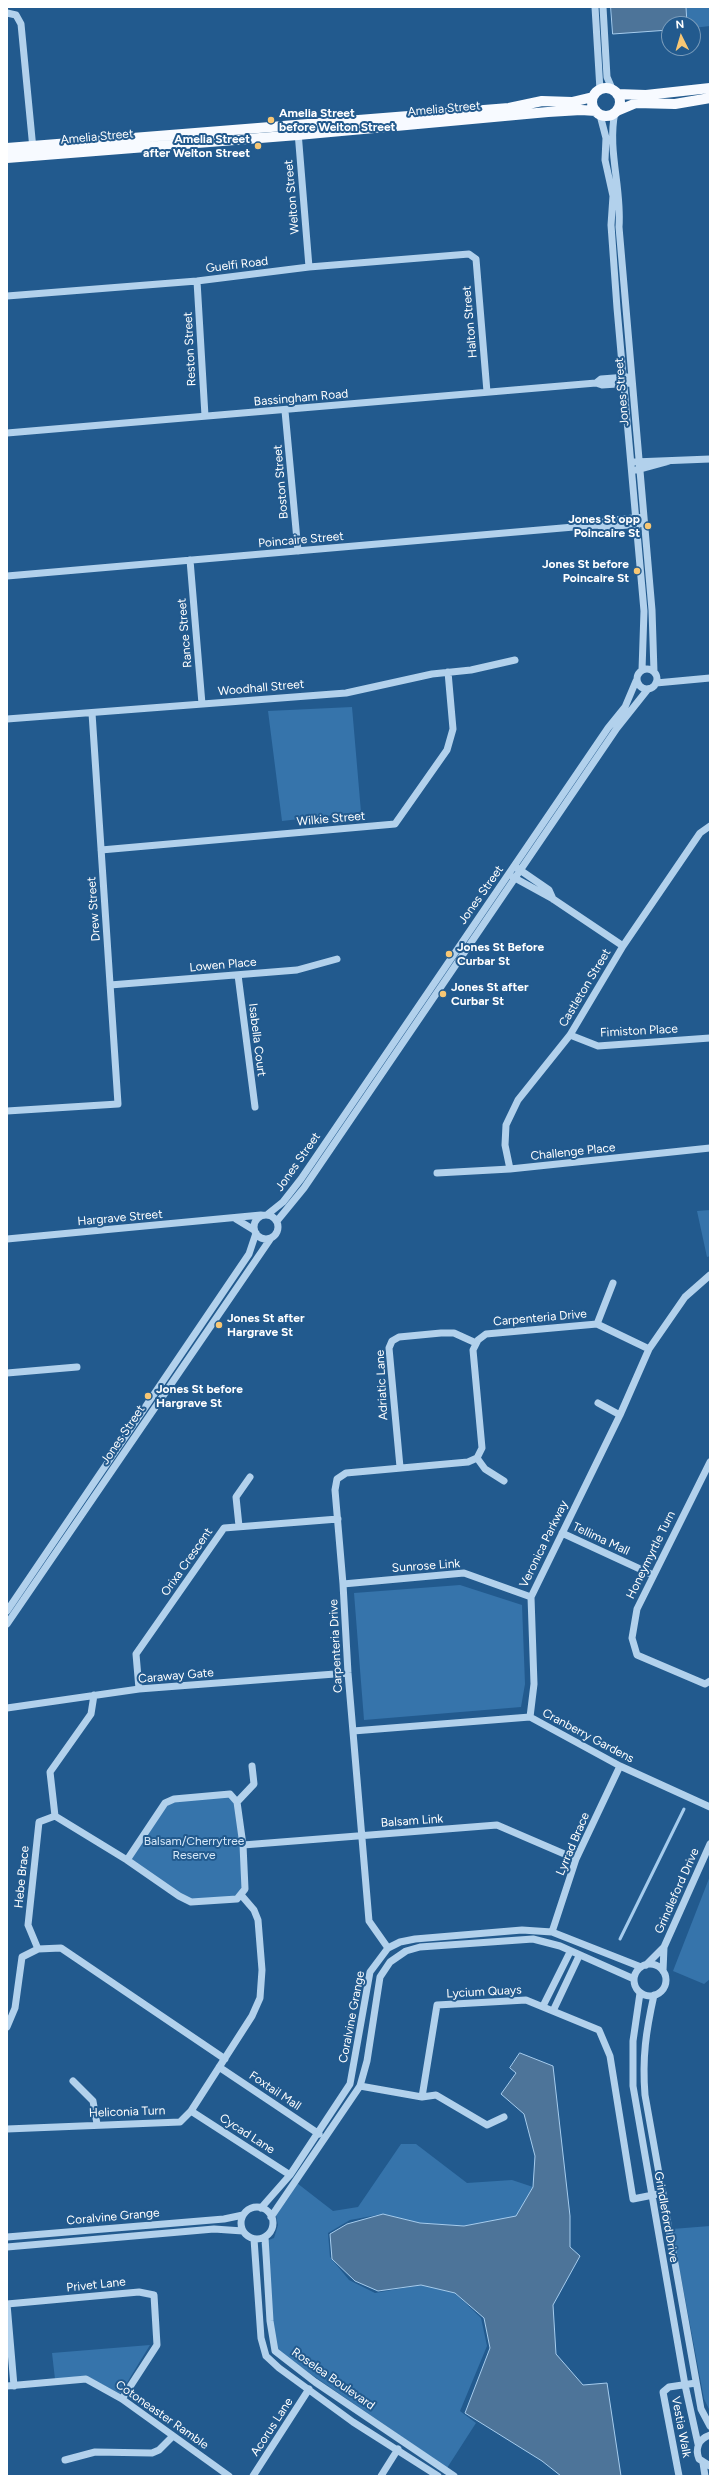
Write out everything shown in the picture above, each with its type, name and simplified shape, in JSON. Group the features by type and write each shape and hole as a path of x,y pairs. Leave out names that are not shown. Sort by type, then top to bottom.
{"main road":[{"path":"710,88 646,95 615,92 597,93 592,105 598,113 608,116 636,103 675,104 710,98"},
{"path":"615,92 620,101 616,111"},
{"name":"Amelia Street","path":"298,131 509,108 536,102 572,102 597,93"},
{"name":"Amelia Street","path":"7,158 33,151 548,112 598,113"},
{"name":"Amelia Street","path":"7,148 33,151"}],"street":[{"path":"595,7 597,93"},
{"path":"603,7 607,77 615,92"},
{"path":"7,13 16,15 21,24 33,151"},
{"name":"Jones Street","path":"7,1624 271,1238 277,1233 277,1220 304,1188 512,876 608,728 625,707 636,681 637,674 642,670 644,611 639,462 619,227 620,193 614,160 616,111"},
{"name":"Jones Street","path":"517,868 617,728 648,689 656,683 657,677 654,672 652,610 640,521 630,462 612,239 613,196 605,160 606,138 598,113"},
{"name":"Welton Street","path":"298,131 309,267"},
{"name":"Guelfi Road","path":"7,296 197,281 309,267 469,254"},
{"name":"Halton Street","path":"469,254 476,259 488,392"},
{"name":"Reston Street","path":"197,281 205,416"},
{"name":"Bassingham Road","path":"7,433 205,416 285,411 596,383 602,385 632,380"},
{"name":"Boston Street","path":"285,411 298,551"},
{"path":"630,462 710,459"},
{"path":"631,471 671,461"},
{"name":"Poincaire Street","path":"7,576 597,525 606,527 640,521"},
{"name":"Rance Street","path":"190,560 202,704"},
{"name":"Woodhall Street","path":"7,719 346,693 432,674 471,670 515,660"},
{"path":"642,670 648,669 654,672"},
{"name":"Wilkie Street","path":"101,850 395,824 447,750 453,729 448,672"},
{"path":"656,683 710,678"},
{"path":"636,681 642,688 648,689"},
{"name":"Drew Street","path":"7,1112 118,1104 92,713"},
{"name":"Castleton Street","path":"510,1169 505,1145 506,1125 518,1100 570,1035 623,946 700,833 710,826"},
{"path":"517,868 549,890 553,899"},
{"path":"512,876 553,899 623,946"},
{"name":"Jones Street","path":"7,1611 249,1254 255,1231 254,1222 265,1215 291,1193 512,876"},
{"name":"Lowen Place","path":"110,985 297,970 337,959"},
{"name":"Isabella Court","path":"238,975 255,1107"},
{"name":"Fimiston Place","path":"570,1035 598,1046 710,1038"},
{"name":"Challenge Place","path":"438,1173 510,1169 710,1148"},
{"path":"265,1215 277,1220"},
{"name":"Hargrave Street","path":"7,1239 235,1219 265,1215"},
{"path":"235,1219 255,1231 262,1239 271,1238"},
{"name":"Veronica Parkway","path":"530,1717 534,1684 531,1597 620,1415 649,1349 685,1297 710,1275"},
{"path":"597,1324 613,1283"},
{"name":"Carpenteria Drive","path":"476,1343 486,1334 597,1324 649,1349"},
{"name":"Adriatic Lane","path":"400,1467 389,1348 392,1341 399,1337 454,1333 476,1343"},
{"path":"476,1343 473,1350 482,1448 477,1458 485,1469 504,1481"},
{"path":"7,1373 77,1367"},
{"path":"598,1403 620,1415"},
{"name":"Carpenteria Drive","path":"388,1948 369,1920 363,1835 352,1731 343,1584 335,1490 337,1479 346,1473 468,1462 477,1458"},
{"name":"Honeymyrtle Turn","path":"710,1462 637,1609 632,1638 637,1655 705,1684 710,1681"},
{"path":"239,1526 236,1497 250,1477"},
{"name":"Orixa Crescent","path":"139,1689 136,1654 224,1528 338,1519"},
{"name":"Tellima Mall","path":"562,1533 653,1575"},
{"name":"Sunrose Link","path":"343,1584 464,1573 531,1597"},
{"name":"Caraway Gate","path":"7,1708 139,1689 348,1673"},
{"path":"94,1695 91,1714 50,1772 55,1816 127,1860 179,1896 191,1902 237,1899 242,1896 245,1889 243,1845 237,1802 230,1794 174,1799 165,1803 127,1860"},
{"name":"Cranberry Gardens","path":"352,1731 530,1717 620,1766 710,1807"},
{"path":"237,1802 254,1784 252,1766"},
{"name":"Lyrrad Brace","path":"552,1932 576,1859 620,1766"},
{"name":"Hebe Brace","path":"38,1950 28,1926 39,1822 55,1816"},
{"name":"Balsam Link","path":"243,1845 498,1826 576,1859"},
{"name":"Grindleford Drive","path":"710,1844 664,1947 663,1971 665,1985 654,1995 645,2031 643,2070 645,2095 696,2383 701,2409 710,2426"},
{"name":"Heliconia Turn","path":"7,2129 97,2124 180,2122 191,2111 225,2059 252,2016 260,1998 262,1970 258,1920 254,1910 242,1896"},
{"path":"388,1948 400,1942 422,1938 522,1930 552,1932 644,1966 655,1966 663,1971"},
{"name":"Coralvine Grange","path":"265,2237 272,2229 271,2217 360,2086 367,2061 380,1977 390,1962 398,1956 420,1947 533,1939 560,1946 570,1952 634,1979"},
{"name":"Grindleford Drive","path":"634,1979 644,1966 664,1947"},
{"path":"7,2027 15,2008 22,1957 38,1950 61,1948 225,2059"},
{"name":"Coralvine Grange","path":"7,2237 209,2220 243,2215 250,2209 261,2208 290,2175 319,2134 350,2084 370,1972 388,1948"},
{"path":"543,2006 570,1952"},
{"path":"553,2011 579,1956"},
{"path":"634,1979 640,1993 654,1995"},
{"name":"Grindleford Drive","path":"640,1993 631,2062 639,2130 685,2385 698,2444 697,2454 706,2465"},
{"name":"Lycium Quays","path":"422,2097 437,2005 526,2000 543,2006 599,2030 610,2056 633,2199 663,2194"},
{"name":"Foxtail Mall","path":"219,2067 319,2134"},
{"path":"73,2081 93,2101 97,2124"},
{"path":"360,2086 422,2097 436,2095 487,2125 504,2117"},
{"name":"Cycad Lane","path":"191,2111 290,2175"},
{"path":"261,2208 267,2211 271,2217"},
{"path":"243,2215 241,2226 243,2231 254,2239 265,2237"},
{"name":"Coralvine Grange","path":"7,2247 214,2229 243,2231"},
{"name":"Roselea Boulevard","path":"265,2237 270,2321 275,2351 315,2382 454,2476"},
{"name":"Roselea Boulevard","path":"254,2239 263,2350 279,2368 353,2422 398,2449 438,2476"},
{"name":"Privet Lane","path":"11,2386 7,2304 139,2292 154,2295 157,2345 122,2399"},
{"name":"Cotoneaster Ramble","path":"11,2386 86,2379 122,2399 229,2476"},
{"name":"Vestia Walk","path":"679,2476 663,2392 669,2387 696,2383"},
{"name":"Acorus Lane","path":"253,2476 309,2389"},
{"path":"698,2444 710,2435"},
{"path":"65,2460 95,2452 152,2453 160,2450 173,2436"},
{"path":"380,2476 398,2449"},
{"path":"706,2465 706,2476"}],"green space":[{"path":"686,7 710,7 710,26 701,27 701,16 687,16"},
{"path":"352,707 361,812 282,821 268,711"},
{"path":"710,1210 710,1256 707,1257 697,1211"},
{"path":"460,1585 522,1605 525,1684 521,1707 364,1720 354,1593"},
{"name":"Balsam/Cherrytree Reserve","path":"230,1794 236,1803 240,1815 244,1843 242,1896 191,1902 127,1860 165,1803"},
{"path":"710,1876 710,1979 704,1984 673,1971"},
{"path":"401,2144 416,2144 467,2183 512,2180 533,2187 516,2217 464,2226 420,2223 383,2214 350,2220 328,2233 330,2257 349,2280 375,2293 421,2285 455,2293 481,2318 487,2346 460,2411 476,2423 447,2468 276,2350 261,2243 274,2238 278,2225 274,2206 293,2180 333,2211 358,2207"},
{"path":"710,2226 710,2411 704,2399 672,2229"},
{"path":"150,2345 120,2394 86,2376 55,2379 52,2353"}],"shaded area":[{"path":"611,7 686,7 687,16 661,16 661,31 613,34"},
{"path":"520,2053 553,2066 570,2216 570,2247 580,2256 553,2305 556,2354 583,2385 607,2383 621,2476 561,2476 542,2461 465,2413 490,2348 484,2318 455,2293 421,2285 378,2291 355,2281 332,2259 330,2234 347,2224 383,2214 420,2223 464,2226 516,2216 533,2187 535,2156 524,2114 501,2094 516,2073 510,2068"}],"waterway":[{"path":"620,1939 684,1809"}],"place":[{"name":"Amelia Street before Welton Street","path":"271,120"},
{"name":"Amelia Street after Welton Street","path":"258,146"},
{"name":"Jones St opp Poincaire St","path":"648,526"},
{"name":"Jones St before Poincaire St","path":"637,571"},
{"name":"Jones St Before Curbar St","path":"449,954"},
{"name":"Jones St after Curbar St","path":"443,994"},
{"name":"Jones St after Hargrave St","path":"219,1325"},
{"name":"Jones St before Hargrave St","path":"148,1396"}]}
